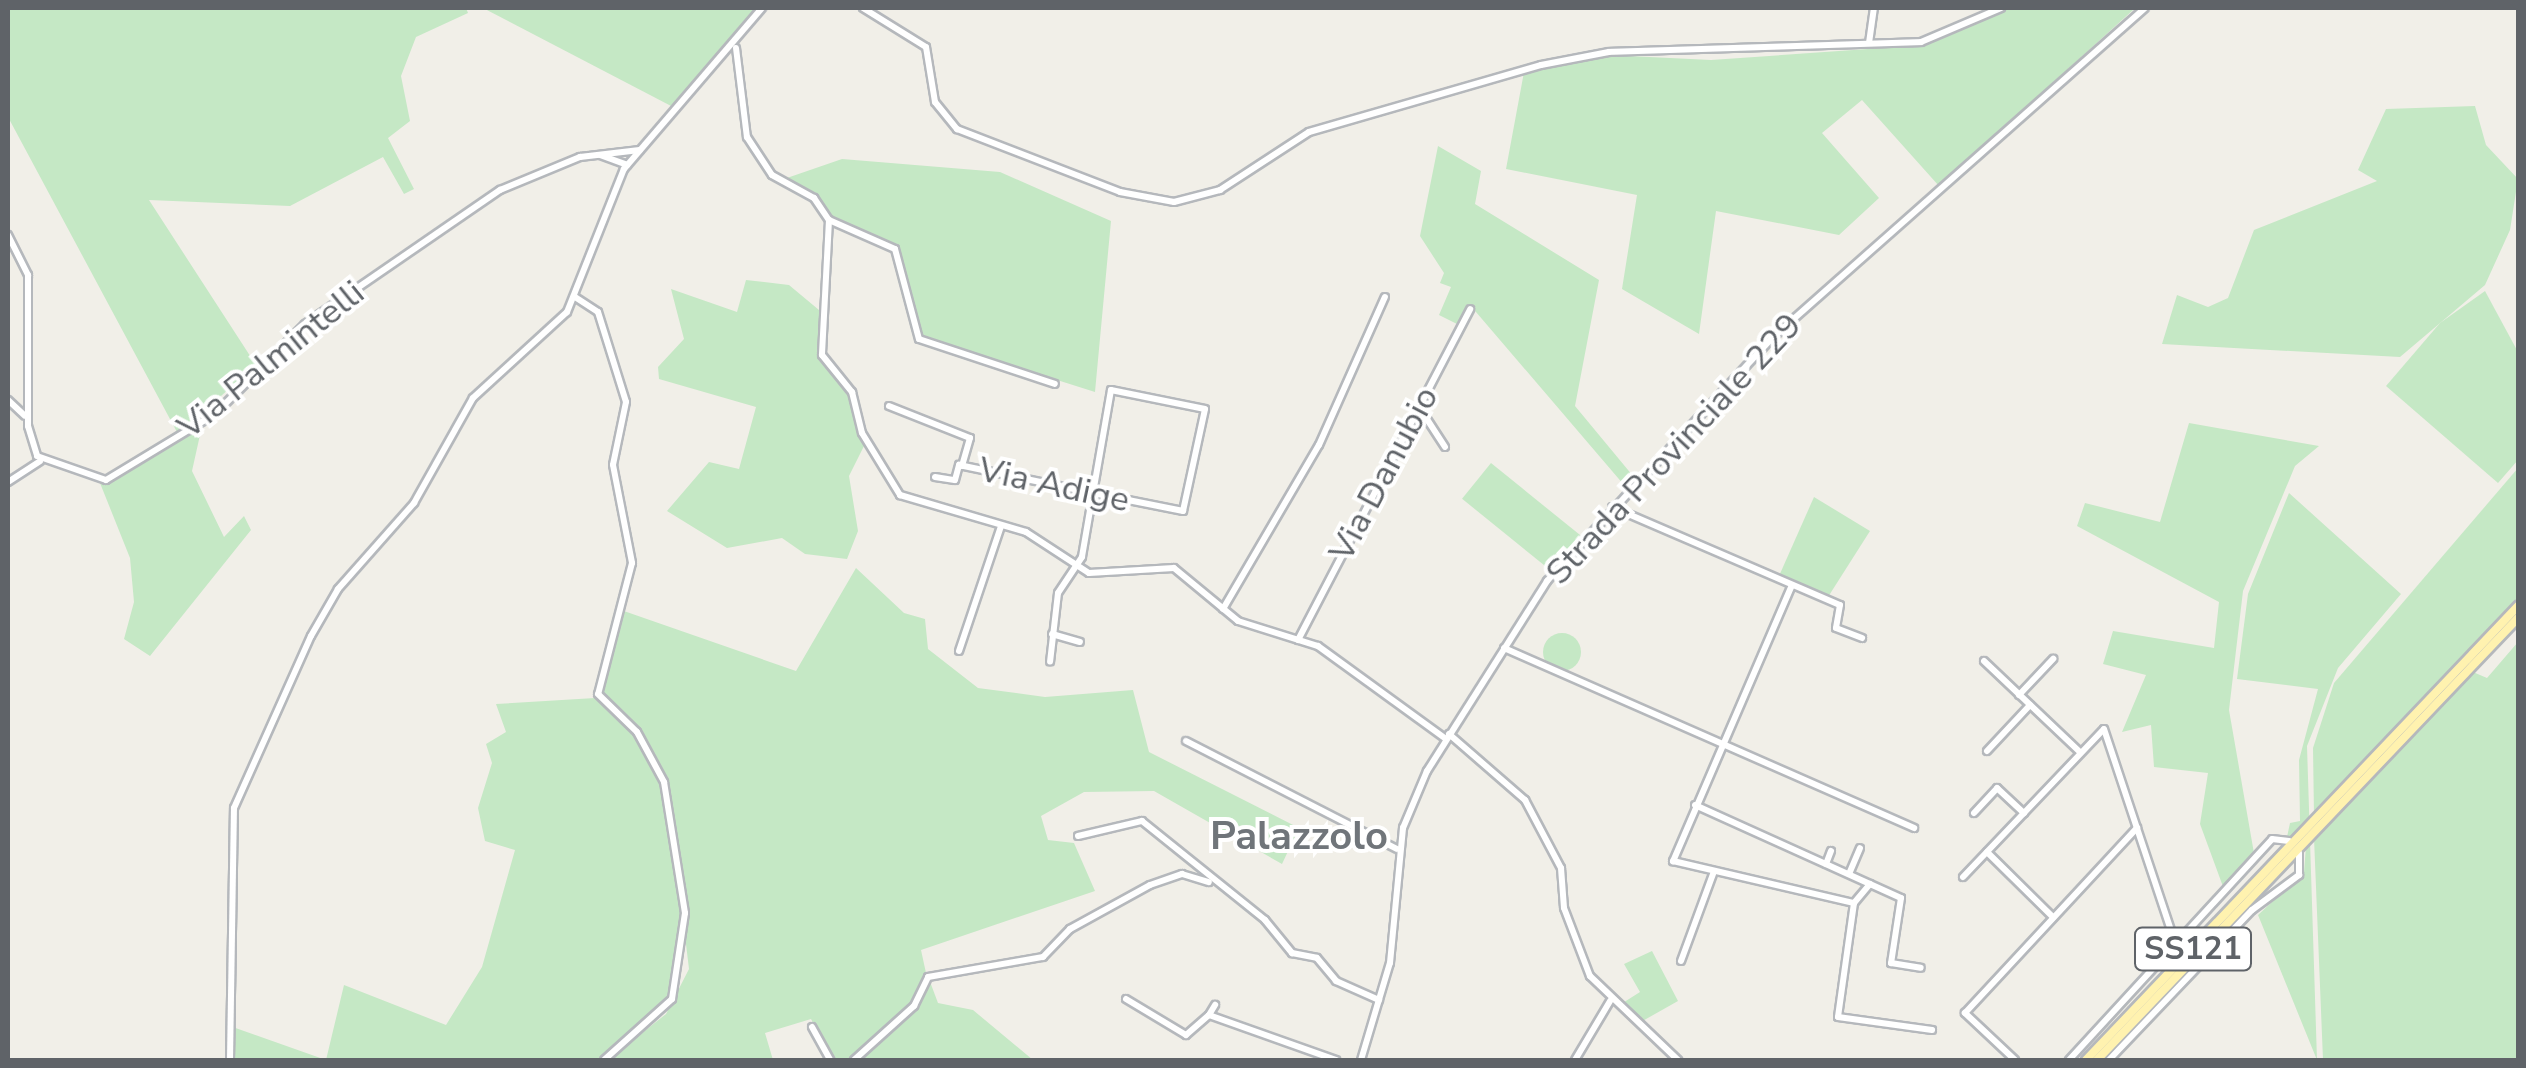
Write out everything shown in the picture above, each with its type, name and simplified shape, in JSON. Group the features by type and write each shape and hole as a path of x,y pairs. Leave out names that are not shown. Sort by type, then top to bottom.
{"main road":[{"path":"2297,841 2518,606"},
{"path":"2297,841 2314,833 2518,618"},
{"name":"SS121","path":"2083,1060 2297,841"},
{"name":"SS121","path":"2097,1060 2297,841"}],"street":[{"path":"230,1060 234,808 261,759 338,589 406,514 473,398 575,297 627,165 736,48 762,8"},
{"path":"863,8 926,47 935,102 958,129 1102,186 1174,202 1225,187 1309,132 1541,65 1609,52 1936,39 2001,8"},
{"path":"1869,43 1874,8"},
{"name":"Strada Provinciale 229","path":"1362,1060 1393,946 1398,849 1448,737 1504,648 1612,508 1771,338 2145,8"},
{"path":"736,48 747,137 772,175 814,198 828,220 822,355 852,392 864,437 902,497 1045,540 1078,567 1174,568 1246,626 1298,640 1448,737 1525,800 1561,868 1584,962 1610,1001 1678,1060"},
{"name":"Via Palmintelli","path":"40,460 116,476 215,414 305,324 393,258 500,190 594,154 640,150"},
{"path":"594,154 627,165"},
{"path":"828,220 896,248 919,339 1055,384"},
{"path":"8,235 28,275 28,426"},
{"path":"575,297 598,312 626,402 613,465 632,563 598,694 637,732 664,782 685,914 672,999 604,1060"},
{"path":"1223,609 1319,445 1385,297"},
{"name":"Via Danubio","path":"1298,640 1470,309"},
{"name":"Via Adige","path":"936,478 955,480 962,466 1094,493 1183,511 1204,409 1111,390 1094,493"},
{"path":"8,400 28,426 40,460 8,482"},
{"path":"889,406 970,438 962,466"},
{"path":"1420,409 1445,447"},
{"path":"1050,662 1058,593 1078,567 1094,493"},
{"path":"1612,508 1840,606 1836,628 1862,638"},
{"path":"959,651 1001,526"},
{"path":"1792,585 1674,861 1713,874 1854,903"},
{"path":"1052,634 1080,642"},
{"path":"1504,648 1914,828"},
{"path":"2019,694 2054,659"},
{"path":"1984,662 2080,752"},
{"path":"1987,751 2030,705"},
{"path":"1963,878 2104,730 2178,950"},
{"path":"1186,741 1398,849"},
{"path":"1974,813 1997,788 2024,813"},
{"path":"1695,805 1901,898 1890,963 1921,968"},
{"path":"1078,836 1137,819 1202,865 1209,882"},
{"path":"2015,1060 1965,1013 2137,828"},
{"path":"2070,1060 2178,950 2272,839 2297,841"},
{"path":"1849,874 1860,848"},
{"path":"1826,864 1831,850"},
{"path":"1987,852 2052,917"},
{"path":"2109,1060 2252,910 2299,874 2299,852"},
{"path":"854,1060 914,1006 928,977 1043,958 1070,929 1150,884 1182,874 1209,882 1265,920 1292,953 1317,958 1336,981 1379,1000"},
{"path":"1681,961 1713,874"},
{"path":"1870,884 1854,903 1838,1017 1932,1030"},
{"path":"1126,998 1186,1035 1215,1005"},
{"path":"1574,1060 1610,1001"},
{"path":"1209,1015 1336,1060"},
{"path":"812,1027 830,1060"}],"green space":[{"path":"8,8 466,8 468,13 416,37 401,76 410,121 388,138 414,189 404,194 383,157 290,206 149,200 256,365 178,434 8,117"},
{"path":"483,8 756,8 673,107"},
{"path":"2006,8 2133,10 1939,186 1862,100 1822,133 1879,198 1839,235 1716,211 1699,334 1622,289 1637,195 1506,169 1524,72 1608,55 1711,60 1925,45"},
{"path":"2475,106 2486,145 2518,179 2510,230 2485,285 2400,357 2162,344 2177,295 2208,307 2228,298 2254,230 2377,181 2358,170 2386,109"},
{"path":"1438,146 1481,171 1475,204 1599,280 1575,406 1633,476 1624,485 1470,305 1459,325 1439,315 1451,287 1440,283 1444,273 1420,236"},
{"path":"842,159 1000,172 1111,221 1095,392 922,337 899,247 829,216 818,197 784,179"},
{"path":"746,280 789,285 819,310 819,354 851,395 866,442 849,476 858,531 847,559 805,554 782,538 727,548 667,511 709,462 739,469 756,407 659,379 658,367 684,339 671,289 737,312"},
{"path":"2485,291 2518,352 2518,460 2498,483 2386,386 2440,323"},
{"path":"2189,423 2319,446 2295,466 2243,591 2229,710 2255,859 2225,892 2200,824 2208,773 2154,767 2151,725 2122,732 2146,675 2103,664 2113,631 2214,648 2219,602 2077,526 2085,503 2160,522"},
{"path":"202,426 192,471 224,537 244,516 251,530 150,656 124,639 134,602 130,558 100,483"},
{"path":"1491,463 1580,535 1551,571 1462,499"},
{"path":"2518,468 2518,600 2314,815 2313,748 2334,683"},
{"path":"2289,493 2401,594 2338,668 2307,746 2317,1060 2258,915 2304,872 2306,846 2287,837 2290,823 2300,821 2299,760 2318,689 2237,679 2248,594"},
{"path":"1814,497 1870,531 1828,597 1779,576"},
{"path":"856,568 904,613 925,619 928,649 978,688 1045,697 1133,690 1149,752 1299,828 1282,864 1154,791 1084,792 1041,816 1048,840 1074,843 1095,891 921,950 926,973 913,1001 850,1060 834,1060 811,1019 765,1033 773,1060 608,1060 666,1014 689,969 666,779 640,730 600,697 621,610 796,671"},
{"path":"1562,633 1575,639 1581,652 1575,665 1562,671 1549,665 1543,652 1549,639"},
{"path":"2518,642 2518,1060 2323,1060 2314,838 2473,672 2487,678"},
{"path":"595,698 635,734 661,783 682,915 670,998 601,1060 326,1060 344,985 446,1025 482,967 515,850 485,841 478,808 492,763 486,744 506,732 496,704"},
{"path":"1652,951 1678,1001 1639,1023 1618,1006 1640,992 1624,964"},
{"path":"929,979 938,1003 973,1010 1033,1060 858,1060 907,1016"},
{"path":"227,1025 326,1060 234,1060"}],"district":[{"name":"Palazzolo","path":"1299,836"}]}
